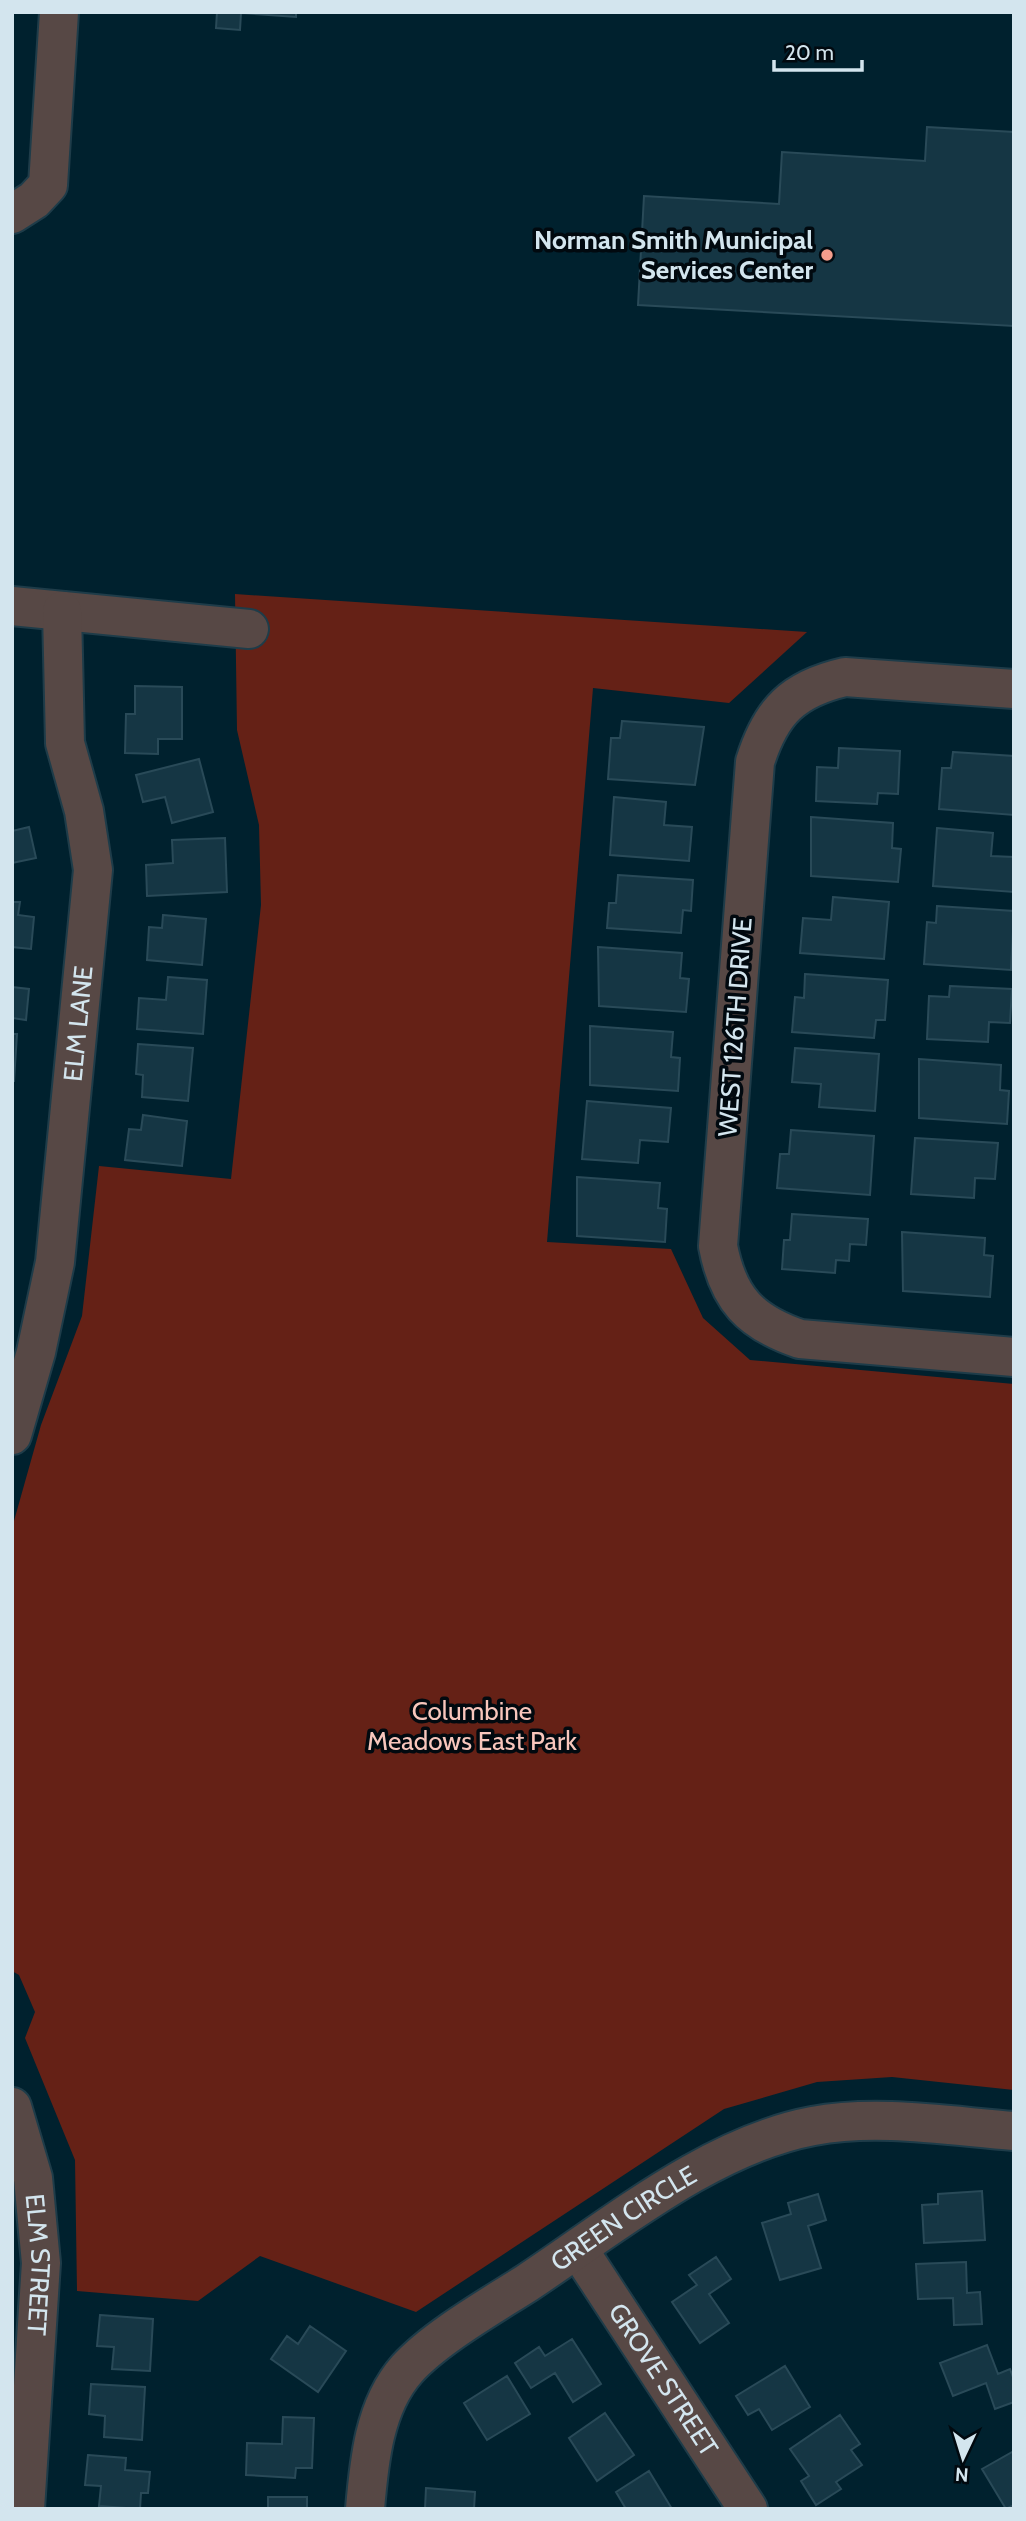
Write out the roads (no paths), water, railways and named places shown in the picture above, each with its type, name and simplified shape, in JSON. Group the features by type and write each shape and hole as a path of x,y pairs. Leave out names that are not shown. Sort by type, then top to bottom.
{"street":[{"path":"12,214 34,200 48,185 59,12"},
{"path":"12,606 249,629"},
{"name":"ELM LANE","path":"12,1435 36,1352 55,1262 93,870 84,811 65,743 62,611"},
{"name":"WEST 126TH DRIVE","path":"1014,689 845,677 820,683 794,697 775,716 763,735 755,762 718,1246 723,1272 734,1296 752,1315 772,1330 800,1339 1014,1357"},
{"name":"ELM STREET","path":"12,2107 33,2178 40,2236 24,2355 25,2509"},
{"name":"GREEN CIRCLE","path":"365,2509 368,2472 380,2416 406,2370 476,2317 676,2185 743,2148 772,2136 814,2126 857,2122 1014,2131"},
{"name":"GROVE STREET","path":"578,2249 748,2509"}],"place":[{"name":"Norman Smith Municipal Services Center","path":"827,255"}],"park label":[{"name":"Columbine Meadows East Park","path":"472,1726"}]}
